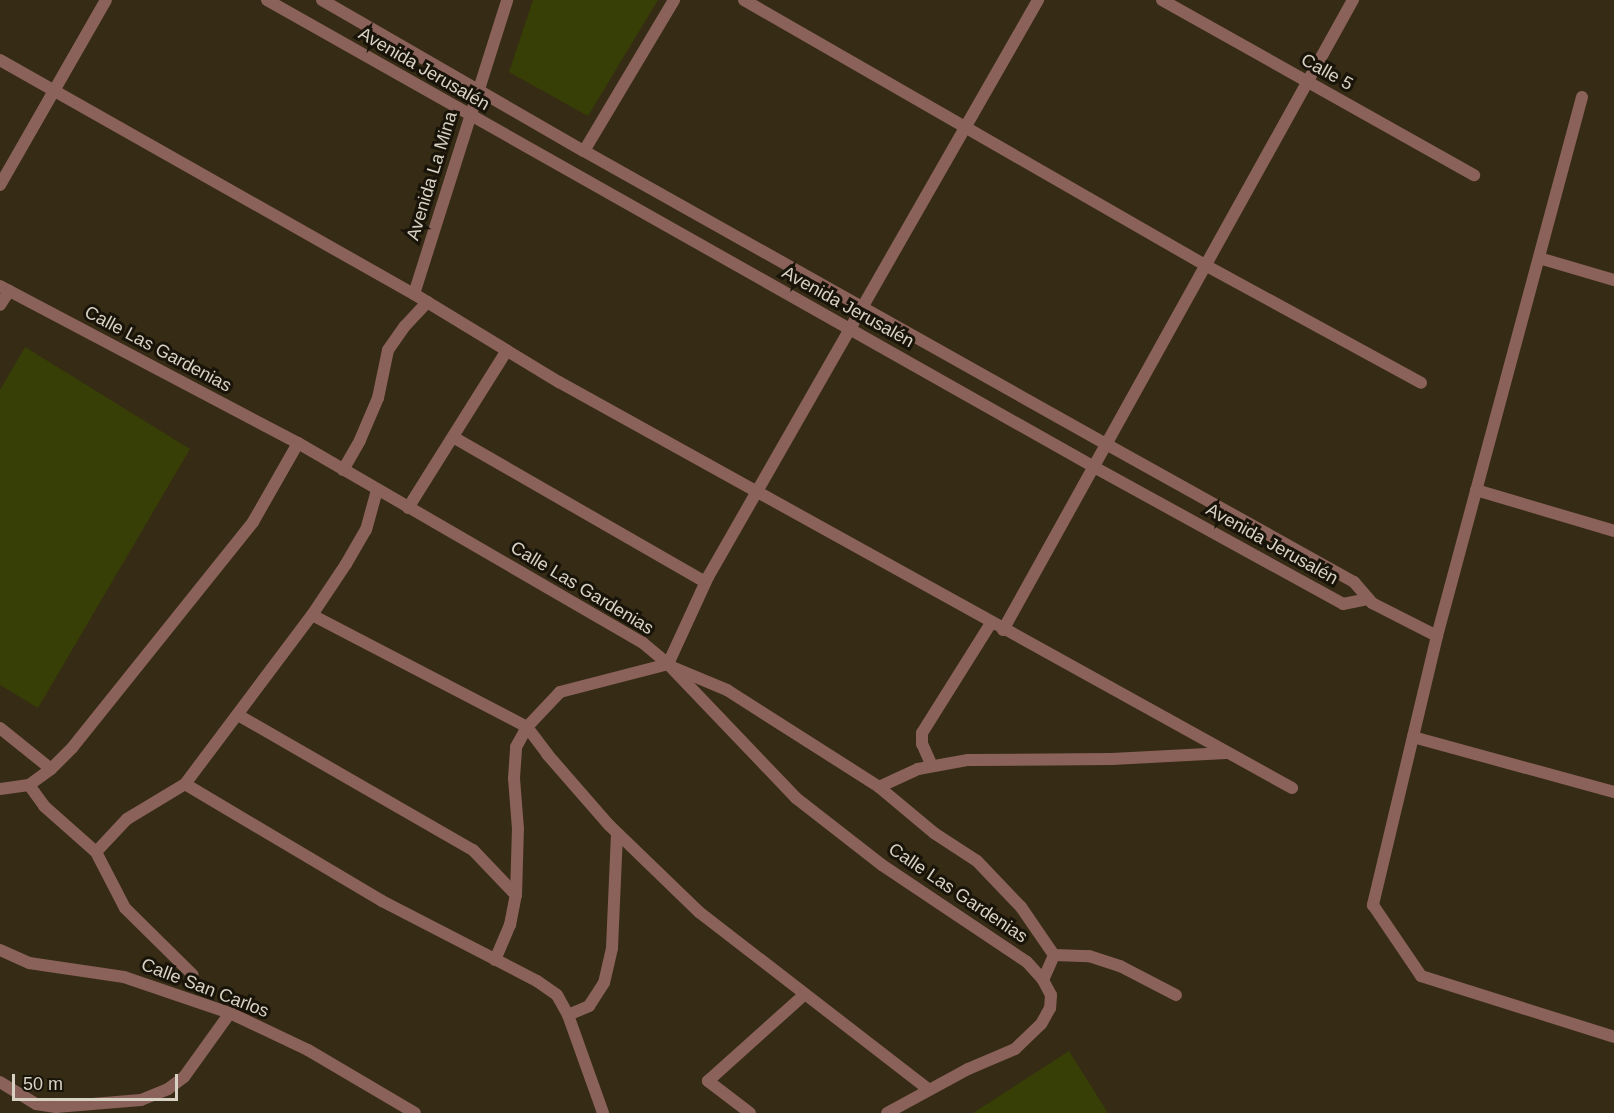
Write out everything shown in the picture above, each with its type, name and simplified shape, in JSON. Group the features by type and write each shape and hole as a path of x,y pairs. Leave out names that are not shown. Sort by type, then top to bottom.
{"street":[{"path":"0,185 106,0"},
{"name":"Avenida Jerusalén","path":"267,0 1094,467 1343,604 1368,599 1354,582 864,309 322,0"},
{"name":"Avenida La Mina","path":"414,294 507,0"},
{"path":"584,151 674,0"},
{"path":"744,0 1205,264 1421,383"},
{"path":"668,664 705,582 864,309 1038,0"},
{"name":"Calle 5","path":"1162,0 1474,175"},
{"path":"1003,630 1353,0"},
{"path":"0,60 414,294 559,382 759,491 1003,630 1292,788"},
{"path":"1582,97 1437,636 1373,905 1421,976 1614,1037"},
{"path":"1539,258 1614,280"},
{"path":"0,305 4,289"},
{"name":"Calle Las Gardenias","path":"4,289 298,444 643,643 668,664 796,798 882,865 1027,962 1043,980"},
{"path":"343,470 360,440 378,398 388,350 405,326 427,302"},
{"path":"408,508 507,350"},
{"path":"453,437 705,582"},
{"path":"0,789 29,785 51,769 72,748 253,522 298,444"},
{"path":"96,852 127,819 185,784 312,615 366,530 377,490"},
{"path":"1476,490 1614,531"},
{"path":"1368,599 1437,636"},
{"path":"312,615 527,727 573,786 617,834 699,912 928,1089"},
{"path":"932,766 922,744 922,733 991,623"},
{"path":"495,960 510,925 516,895 518,829 514,778 516,747 527,727 560,692 668,664 727,690 879,787 934,832 977,861 1022,907 1054,955"},
{"path":"238,715 473,850 516,895"},
{"path":"0,728 51,769"},
{"path":"1413,737 1614,792"},
{"path":"879,787 918,769 968,760 1112,759 1227,753"},
{"path":"185,784 382,901 557,995 568,1015 603,1113"},
{"path":"29,785 44,806 96,852 125,908 193,975"},
{"path":"568,1015 589,1006 603,983 612,948 617,834"},
{"name":"Calle San Carlos","path":"0,950 29,963 124,977 230,1012 308,1050 415,1113"},
{"path":"887,1113 928,1089 1015,1049 1041,1024 1050,1008 1051,995 1043,980 1054,955"},
{"path":"1054,955 1089,956 1120,966 1176,995"},
{"path":"750,1113 708,1081 804,995"},
{"path":"0,1082 36,1104 56,1107 141,1101 168,1089 184,1077 230,1012"}],"green space":[{"path":"533,0 658,0 588,116 509,72"},
{"path":"25,347 190,449 38,708 0,685 0,390"},
{"path":"1069,1051 1108,1113 973,1113"}]}
